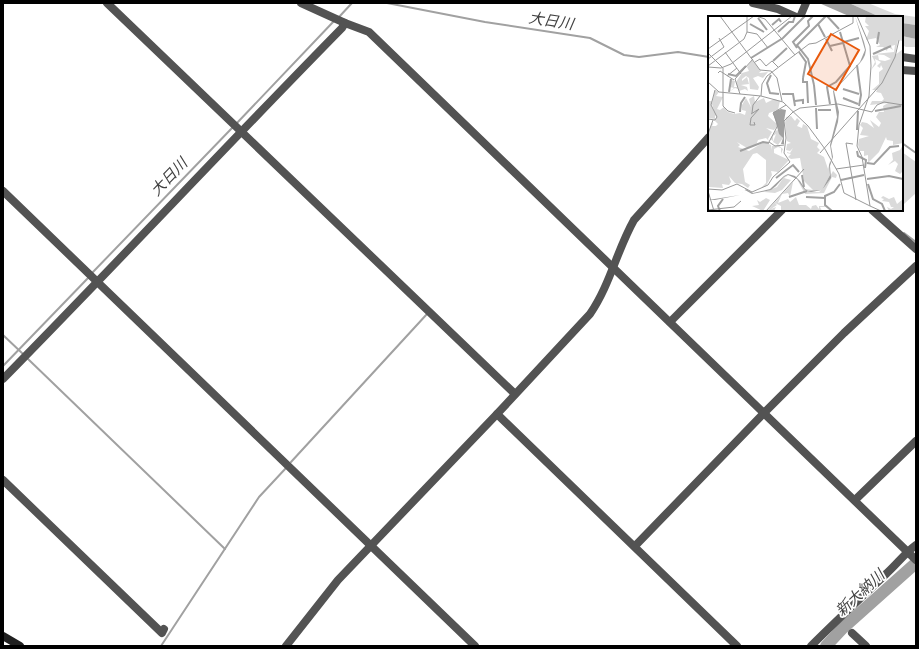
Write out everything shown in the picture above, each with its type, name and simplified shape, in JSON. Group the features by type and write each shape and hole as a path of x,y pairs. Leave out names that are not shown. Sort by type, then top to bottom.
{"street":[{"path":"107,3 515,394"},
{"path":"301,3 369,32 912,556"},
{"path":"753,3 799,16 806,3"},
{"path":"3,379 240,131 342,28 345,23"},
{"path":"903,57 916,60"},
{"path":"903,70 916,71"},
{"path":"286,646 338,580 497,414 590,314 599,301 626,234 634,220 708,138"},
{"path":"3,191 475,646"},
{"path":"670,322 781,211"},
{"path":"873,211 916,249"},
{"path":"635,546 844,333 916,266"},
{"path":"497,414 737,646"},
{"path":"855,500 916,441"},
{"path":"3,480 162,633 164,629"},
{"path":"811,646 889,572 912,556 916,545"},
{"path":"852,633 866,646"},
{"path":"3,636 20,646"}],"shaded area":[{"path":"819,3 849,3 878,16 849,16"},
{"path":"849,3 868,3 895,14 916,17 916,25 903,23 903,16 878,16"},
{"path":"903,23 916,25 916,39 903,36"},
{"path":"903,36 916,39 916,47 903,46"},
{"path":"903,153 916,162 916,193 904,204"}],"waterway":[{"name":"大日川","path":"339,17 352,3"},
{"name":"大日川","path":"387,3 485,22 590,38 624,55 639,57 678,52 708,57"},
{"name":"大日川","path":"236,124 334,21"},
{"name":"大日川","path":"92,273 233,127"},
{"name":"大日川","path":"903,144 916,153"},
{"path":"904,233 916,242"},
{"name":"大日川","path":"3,366 89,277"},
{"path":"291,462 427,314"},
{"path":"3,335 23,354"},
{"path":"28,359 225,549"},
{"path":"161,646 259,497 286,468"},
{"name":"新大納川","path":"826,646 843,628 916,563"}]}
